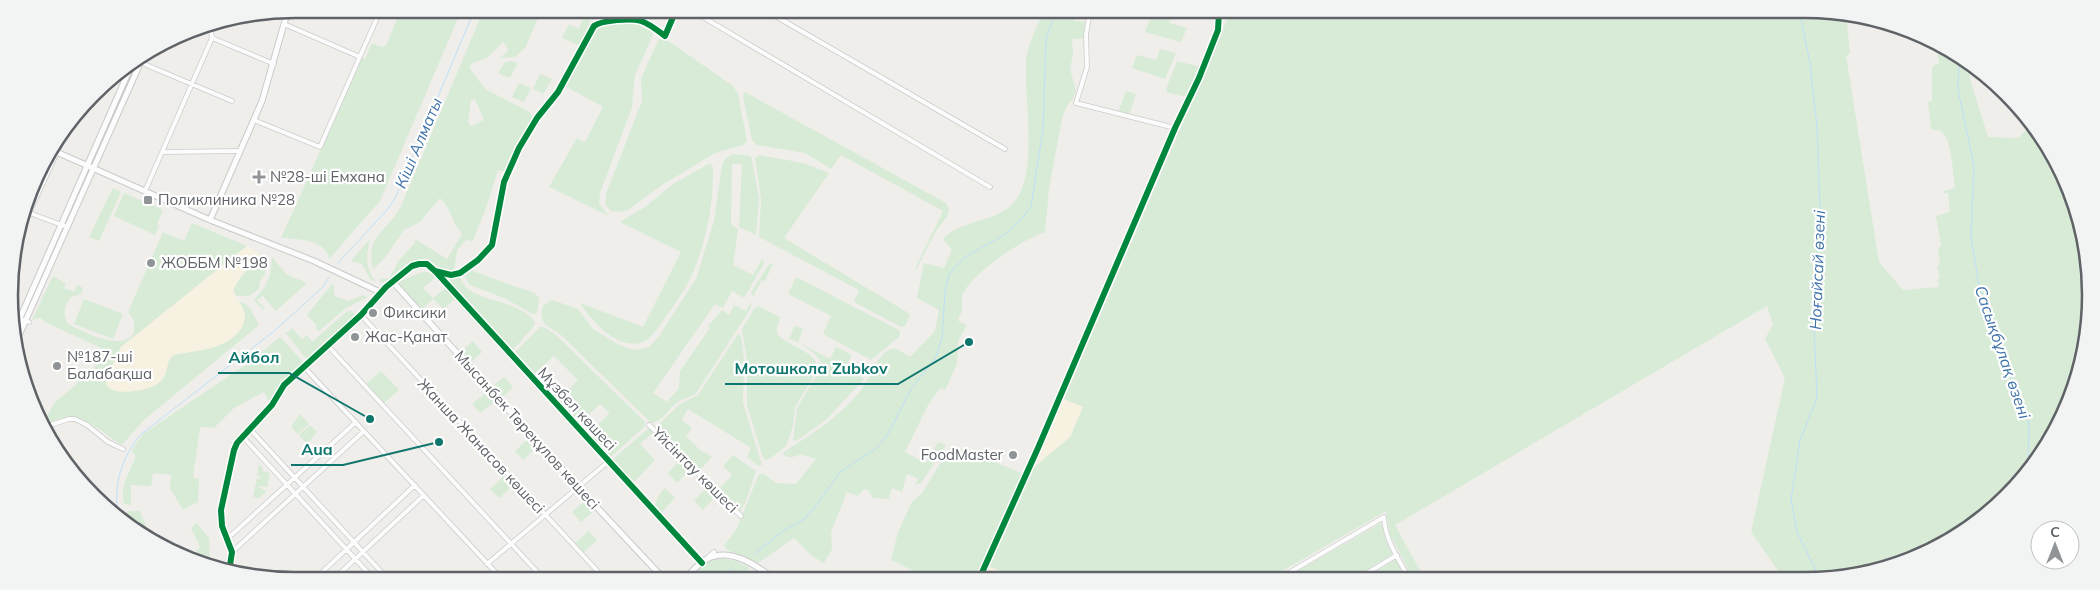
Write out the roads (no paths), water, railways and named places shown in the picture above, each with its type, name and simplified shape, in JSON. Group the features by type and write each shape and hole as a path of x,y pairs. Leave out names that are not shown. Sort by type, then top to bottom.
{"street":[{"path":"210,220 254,120 274,64 286,18"},
{"path":"254,120 320,147 377,18"},
{"path":"230,565 232,552 222,526 221,510 234,450 243,437 272,406 282,388 361,315 380,292 412,266 426,264 435,271 451,275 462,272 492,245 504,182 515,156 537,118 558,92 590,29 597,23 640,21 665,36 673,18"},
{"path":"705,18 990,187"},
{"path":"779,18 1005,149"},
{"path":"1089,18 1086,34 1087,67 1076,103 1175,128"},
{"path":"982,572 1038,448 1175,128 1199,78 1218,30 1219,18"},
{"path":"284,24 360,57"},
{"path":"145,191 212,38 211,31"},
{"path":"212,38 274,64"},
{"path":"144,62 232,101"},
{"path":"24,321 137,67"},
{"path":"20,332 61,225 128,74"},
{"path":"163,152 240,151"},
{"path":"57,153 210,220 314,261 380,292"},
{"path":"30,213 67,227"},
{"name":"Мұзбел көшесі","path":"435,271 608,461 703,561"},
{"name":"Мысанбек Төреқұлов көшесі","path":"393,282 657,572"},
{"name":"Жанша Жанасов көшесі","path":"361,315 598,572"},
{"path":"19,319 24,321"},
{"path":"328,346 537,572"},
{"path":"304,367 495,572"},
{"path":"50,425 69,419 75,420 87,425 108,442 123,449"},
{"path":"227,539 356,422"},
{"name":"Үйсінтау көшесі","path":"649,425 741,516"},
{"path":"250,429 381,572"},
{"path":"232,552 364,431"},
{"path":"243,437 367,572"},
{"path":"487,564 608,461"},
{"path":"322,572 415,485"},
{"path":"341,572 424,495"},
{"path":"1290,572 1384,517 1386,533 1406,572"},
{"path":"691,572 714,552"},
{"path":"703,561 719,555 736,556 763,572"},
{"path":"1369,572 1397,555"}],"waterway":[{"name":"Кіші Алматы","path":"338,263 387,210 395,198 471,18"},
{"path":"754,554 783,531 804,519 840,472 877,448 888,434 912,387 935,359 942,338 945,291 949,274 965,257 1004,235 1020,221 1031,207 1043,129 1046,40 1053,18"},
{"name":"Ноғайсай өзені","path":"1801,18 1810,63 1817,127 1820,211 1813,302 1817,398 1800,440 1791,500 1797,532 1817,572"},
{"name":"Сасықбұлақ өзені","path":"1959,64 1958,90 1974,166 1971,235 1979,286 2029,424 2028,460"},
{"name":"Кіші Алматы","path":"118,508 117,492 120,472 128,453 140,435 273,332 323,287 329,277"},
{"path":"728,572 732,568"}],"place":[{"name":"№28-ші Емхана","path":"259,177"},
{"name":"Поликлиника №28","path":"148,200"},
{"name":"ЖОББМ №198","path":"151,263"},
{"name":"Фиксики","path":"373,313"},
{"name":"Жас-Қанат","path":"355,337"},
{"name":"Мотошкола Zubkov","path":"969,342"},
{"name":"№187-ші Балабақша","path":"57,366"},
{"name":"Айбол","path":"370,419"},
{"name":"Aua","path":"439,442"},
{"name":"FoodMaster","path":"1013,455"}]}
